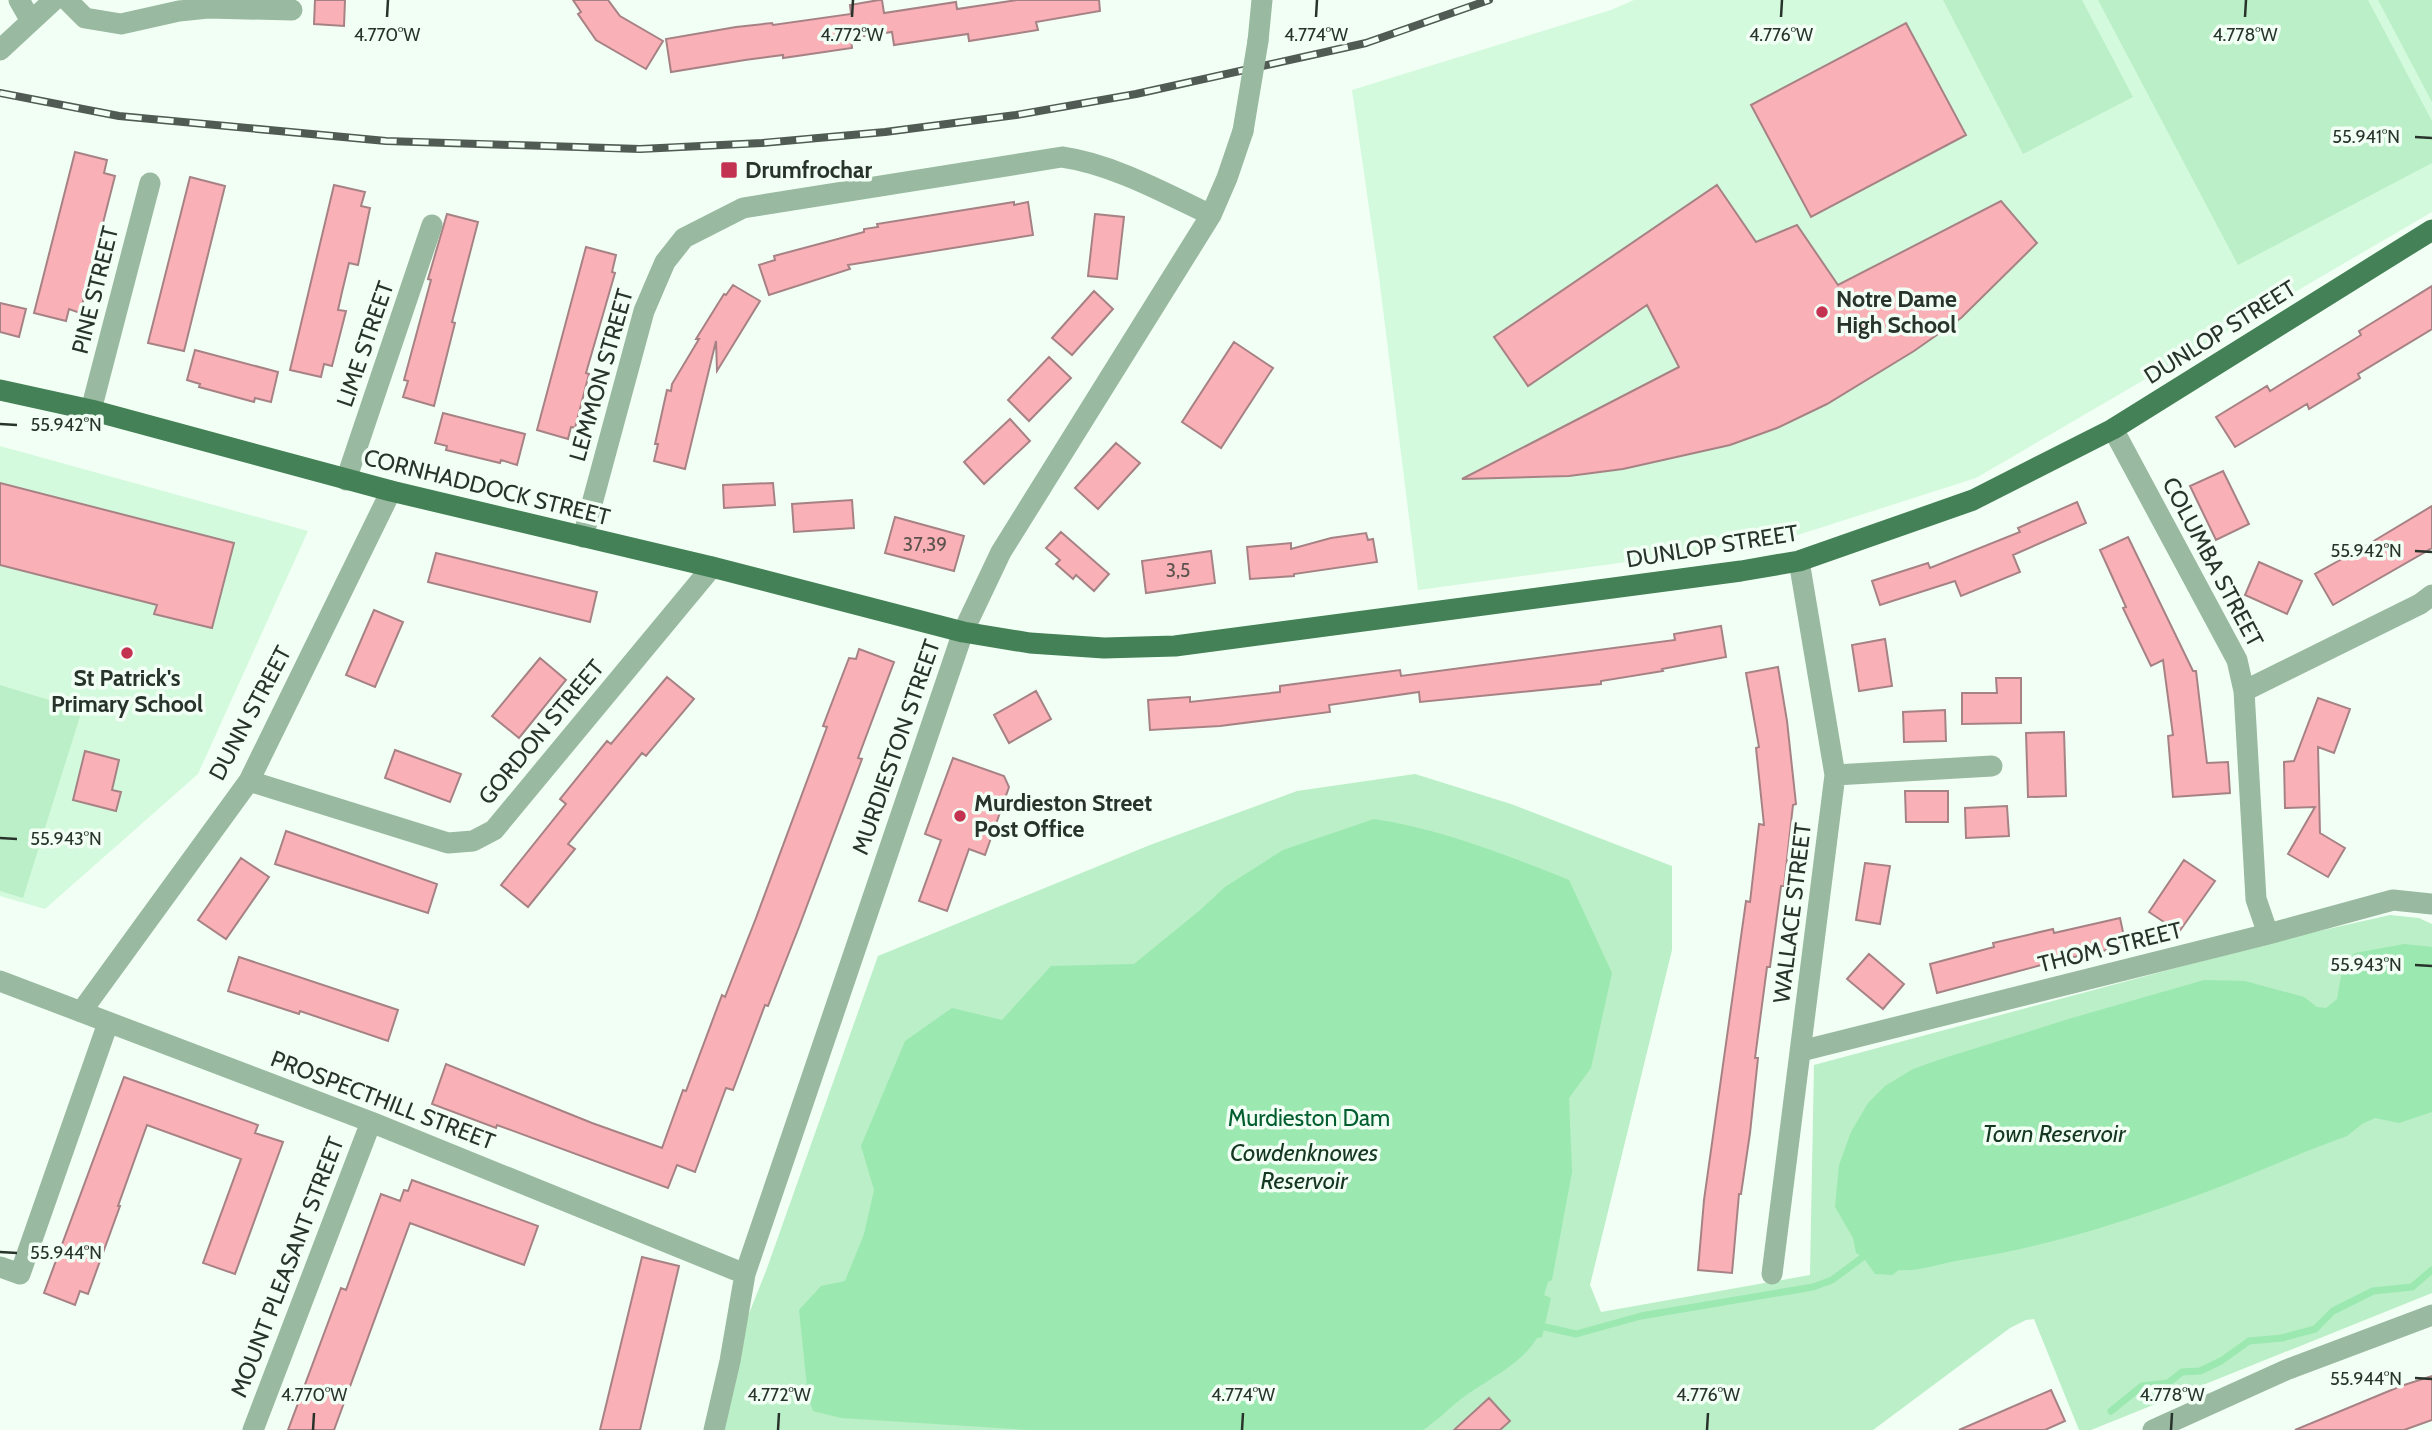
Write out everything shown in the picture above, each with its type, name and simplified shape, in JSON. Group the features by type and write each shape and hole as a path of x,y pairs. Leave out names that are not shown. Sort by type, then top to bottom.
{"main road":[{"name":"DUNLOP STREET","path":"963,632 1030,643 1104,648 1175,646 1727,573 1799,561 1973,500 2113,429 2432,230"},
{"name":"CORNHADDOCK STREET","path":"0,390 91,410 346,480 712,568 963,632"}],"street":[{"path":"19,0 31,21"},
{"path":"0,50 54,0"},
{"path":"67,0 85,18 121,24 179,11 208,8 292,10"},
{"name":"MURDIESTON STREET","path":"714,1430 730,1361 745,1274 963,632 1001,552 1211,215 1243,131 1262,0"},
{"name":"LEMMON STREET","path":"583,537 643,311 665,262 684,238 743,208 1062,158 1076,159 1145,184 1211,215"},
{"name":"PINE STREET","path":"91,410 149,183"},
{"name":"LIME STREET","path":"346,480 432,225"},
{"name":"COLUMBA STREET","path":"2113,429 2238,660 2244,691 2256,899 2268,934"},
{"name":"DUNN STREET","path":"80,1012 249,781 391,491"},
{"name":"WALLACE STREET","path":"1772,1274 1835,775 1799,561"},
{"name":"GORDON STREET","path":"249,781 448,843 473,841 494,830 712,568"},
{"path":"2244,691 2432,596"},
{"path":"1835,775 1992,766"},
{"name":"THOM STREET","path":"1801,1051 2393,900 2432,904"},
{"name":"PROSPECTHILL STREET","path":"0,981 371,1122 745,1274"},
{"path":"0,1267 20,1274 108,1023"},
{"name":"MOUNT PLEASANT STREET","path":"253,1430 371,1122"},
{"path":"2153,1430 2286,1370 2432,1315"}],"shaded area":[{"name":"Notre Dame High School","path":"1634,0 2432,0 2432,212 1976,478 1776,542 1418,590 1379,277 1352,90 1611,10"},
{"name":"St Patrick's Primary School","path":"0,446 308,531 198,774 45,909 0,896"}],"green space":[{"path":"1943,0 2082,0 2133,97 2023,154"},
{"path":"2098,0 2368,0 2432,121 2432,163 2238,265"},
{"path":"2378,0 2432,0 2432,102"},
{"path":"0,685 82,710 23,898 0,891"},
{"name":"Murdieston Dam","path":"1415,774 1511,804 1672,866 1672,950 1590,1285 1601,1312 1810,1275 1814,1065 2288,938 2390,915 2419,918 2432,924 2432,1293 2091,1430 2079,1430 2034,1319 2010,1328 1873,1430 714,1430 730,1361 766,1271 878,956 1150,845 1297,791"}],"water":[{"name":"Cowdenknowes Reservoir","path":"1374,819 1449,836 1569,880 1612,973 1591,1068 1569,1098 1572,1172 1552,1280 1548,1282 1544,1295 1551,1298 1542,1337 1537,1338 1513,1364 1461,1399 1423,1430 1029,1430 841,1418 813,1411 808,1396 799,1310 821,1286 845,1281 864,1234 874,1190 861,1146 905,1041 952,1008 1002,1020 1051,966 1134,964 1225,887 1283,850"},
{"name":"Town Reservoir","path":"2404,944 2432,947 2432,1112 2399,1123 2375,1118 2347,1136 2217,1188 2051,1242 1922,1269 1899,1270 1892,1275 1875,1274 1863,1257 1856,1253 1853,1238 1835,1207 1839,1165 1851,1132 1868,1103 1885,1086 1913,1069 2072,1018 2204,980 2245,981 2304,997 2317,1007 2326,1008 2337,999 2343,965 2355,953"}],"building":[{"path":"315,0 345,0 344,26 314,24"},
{"path":"573,0 608,0 620,16 663,41 646,69 596,40 578,14 581,12"},
{"path":"882,0 884,13 956,2 957,9 1017,0 1099,0 1100,11 1036,22 1038,30 969,41 968,34 894,45 892,32 851,38 852,48 783,58 783,55 745,60 671,72 666,39 736,27 773,25 851,14 850,5"},
{"path":"1906,23 1966,135 1811,217 1751,105"},
{"path":"75,152 107,160 104,173 115,176 80,313 69,309 66,321 34,313"},
{"path":"190,177 225,186 184,351 148,343"},
{"path":"334,185 365,192 361,206 370,208 358,265 349,263 342,292 338,310 346,311 332,366 324,364 321,377 290,370"},
{"path":"1717,185 1756,242 1797,225 1838,285 2001,201 2037,243 1961,318 1914,351 1827,404 1777,428 1730,445 1623,469 1569,476 1462,479 1679,367 1647,305 1528,386 1494,337"},
{"path":"1014,202 1014,205 1028,202 1033,235 848,265 850,269 769,295 759,265 775,260 774,256 864,232 864,229 878,227 877,224"},
{"path":"447,214 478,222 434,406 403,397 408,381 404,380"},
{"path":"1095,214 1124,217 1117,279 1088,276"},
{"path":"586,247 616,255 612,272 615,273 586,373 589,374 575,428 571,427 568,439 537,430"},
{"path":"733,285 760,301 717,371 716,341 685,469 654,461 667,390 671,391 672,384 699,339 696,339 724,294 726,295"},
{"path":"2432,286 2432,329 2358,374 2360,378 2309,409 2307,404 2235,447 2216,417 2267,386 2270,391 2361,335 2359,331"},
{"path":"1094,291 1113,309 1072,355 1052,338"},
{"path":"0,303 26,309 19,337 0,332"},
{"path":"1234,342 1273,368 1221,448 1182,422"},
{"path":"195,350 278,372 271,402 255,398 254,402 199,387 200,384 187,380"},
{"path":"1049,357 1071,378 1029,421 1008,400"},
{"path":"443,413 525,434 517,465 446,450 447,446 435,443"},
{"path":"1010,419 1030,441 984,484 964,462"},
{"path":"1116,443 1140,463 1098,509 1075,488"},
{"path":"2223,471 2249,524 2216,540 2190,486"},
{"path":"0,483 234,543 212,628 154,614 157,605 0,565"},
{"path":"773,483 775,505 724,508 723,485"},
{"path":"852,500 854,528 794,532 792,504"},
{"path":"2077,502 2086,523 2013,555 2020,572 1961,596 1955,581 1880,605 1872,581 1928,563 1930,568 2020,532 2018,528"},
{"path":"2432,506 2432,548 2333,605 2315,574"},
{"path":"895,517 964,536 954,571 885,553"},
{"path":"1061,532 1109,574 1094,591 1076,575 1073,579 1056,564 1060,560 1046,548"},
{"path":"1366,533 1368,540 1373,539 1377,562 1294,576 1250,579 1247,547 1291,543 1291,549 1331,538"},
{"path":"2128,537 2193,671 2196,671 2207,763 2228,762 2230,793 2173,797 2168,736 2173,735 2163,660 2151,666 2123,608 2126,607 2100,550"},
{"path":"1211,551 1215,583 1146,593 1142,561"},
{"path":"436,553 597,592 590,622 428,582"},
{"path":"2259,562 2302,581 2287,614 2245,595"},
{"path":"374,610 403,622 375,687 346,675"},
{"path":"1721,626 1726,657 1601,681 1601,684 1420,702 1419,692 1329,705 1330,712 1220,726 1150,730 1148,700 1190,697 1190,702 1280,692 1280,686 1400,670 1401,676 1675,640 1674,634"},
{"path":"1885,639 1892,686 1859,691 1852,645"},
{"path":"859,649 894,662 858,758 862,759 799,927 768,1006 765,1005 733,1090 726,1088 695,1172 677,1165 668,1188 432,1104 446,1064 662,1148 683,1090 686,1091 722,995 725,997 756,918 827,727 823,726 849,658 856,659"},
{"path":"540,658 566,680 519,738 492,716"},
{"path":"1778,667 1796,804 1793,805 1784,886 1781,886 1770,967 1767,967 1732,1273 1698,1270 1704,1200 1746,901 1750,902 1759,824 1764,825 1756,748 1759,747 1746,673"},
{"path":"667,677 694,699 646,756 642,753 568,844 575,849 528,907 501,885 566,804 560,799 607,741 611,744"},
{"path":"1996,678 2021,678 2021,723 1962,724 1962,693 1997,693"},
{"path":"1036,691 1051,719 1009,743 994,715"},
{"path":"2318,698 2350,709 2334,753 2318,747 2320,833 2345,848 2328,877 2288,854 2315,807 2285,808 2284,762 2294,761"},
{"path":"1945,710 1946,741 1904,742 1903,712"},
{"path":"2064,732 2066,796 2028,797 2026,733"},
{"path":"395,750 461,774 450,802 385,778"},
{"path":"85,751 119,760 112,790 121,792 116,811 73,800"},
{"path":"953,758 1004,776 1009,787 985,855 969,849 947,911 919,901 941,840 925,834"},
{"path":"1905,791 1948,791 1948,822 1906,822"},
{"path":"2007,806 2009,836 1966,838 1965,808"},
{"path":"286,831 437,884 428,913 275,864"},
{"path":"241,858 269,877 226,939 198,920"},
{"path":"2184,860 2215,881 2179,932 2149,912"},
{"path":"1865,863 1890,866 1880,924 1856,920"},
{"path":"2120,918 2126,946 2060,960 1937,993 1930,964 1994,947 1993,943 2053,929 2054,933"},
{"path":"1869,954 1904,984 1883,1009 1847,979"},
{"path":"239,957 398,1010 388,1041 300,1011 299,1014 228,991"},
{"path":"124,1077 258,1125 255,1133 283,1142 235,1274 203,1263 241,1159 147,1125 88,1294 80,1291 75,1305 44,1293"},
{"path":"412,1180 538,1226 524,1265 410,1223 334,1430 288,1430 341,1288 346,1290 381,1194 400,1201"},
{"path":"642,1257 679,1266 640,1430 600,1430"},
{"path":"2432,1376 2432,1420 2404,1430 2295,1430 2401,1386"},
{"path":"2051,1390 2065,1421 2045,1430 1959,1430"},
{"path":"1489,1398 1510,1421 1500,1430 1454,1430"}],"waterway":[{"path":"1545,1327 1576,1334 1641,1316 1813,1287 1832,1280 1863,1257"},
{"path":"2111,1411 2142,1386 2168,1383 2182,1372 2200,1371 2221,1361 2249,1341 2282,1338 2315,1329 2333,1311 2373,1291 2412,1287 2432,1270"}],"railway":[{"path":"0,93 119,116 386,141 640,149 762,143 885,132 1016,115 1136,94 1366,43 1489,0"}],"place":[{"name":"Drumfrochar","path":"729,170"},
{"name":"Notre Dame High School","path":"1822,312"},
{"name":"St Patrick's Primary School","path":"127,653"},
{"name":"Murdieston Street Post Office","path":"960,816"}]}
